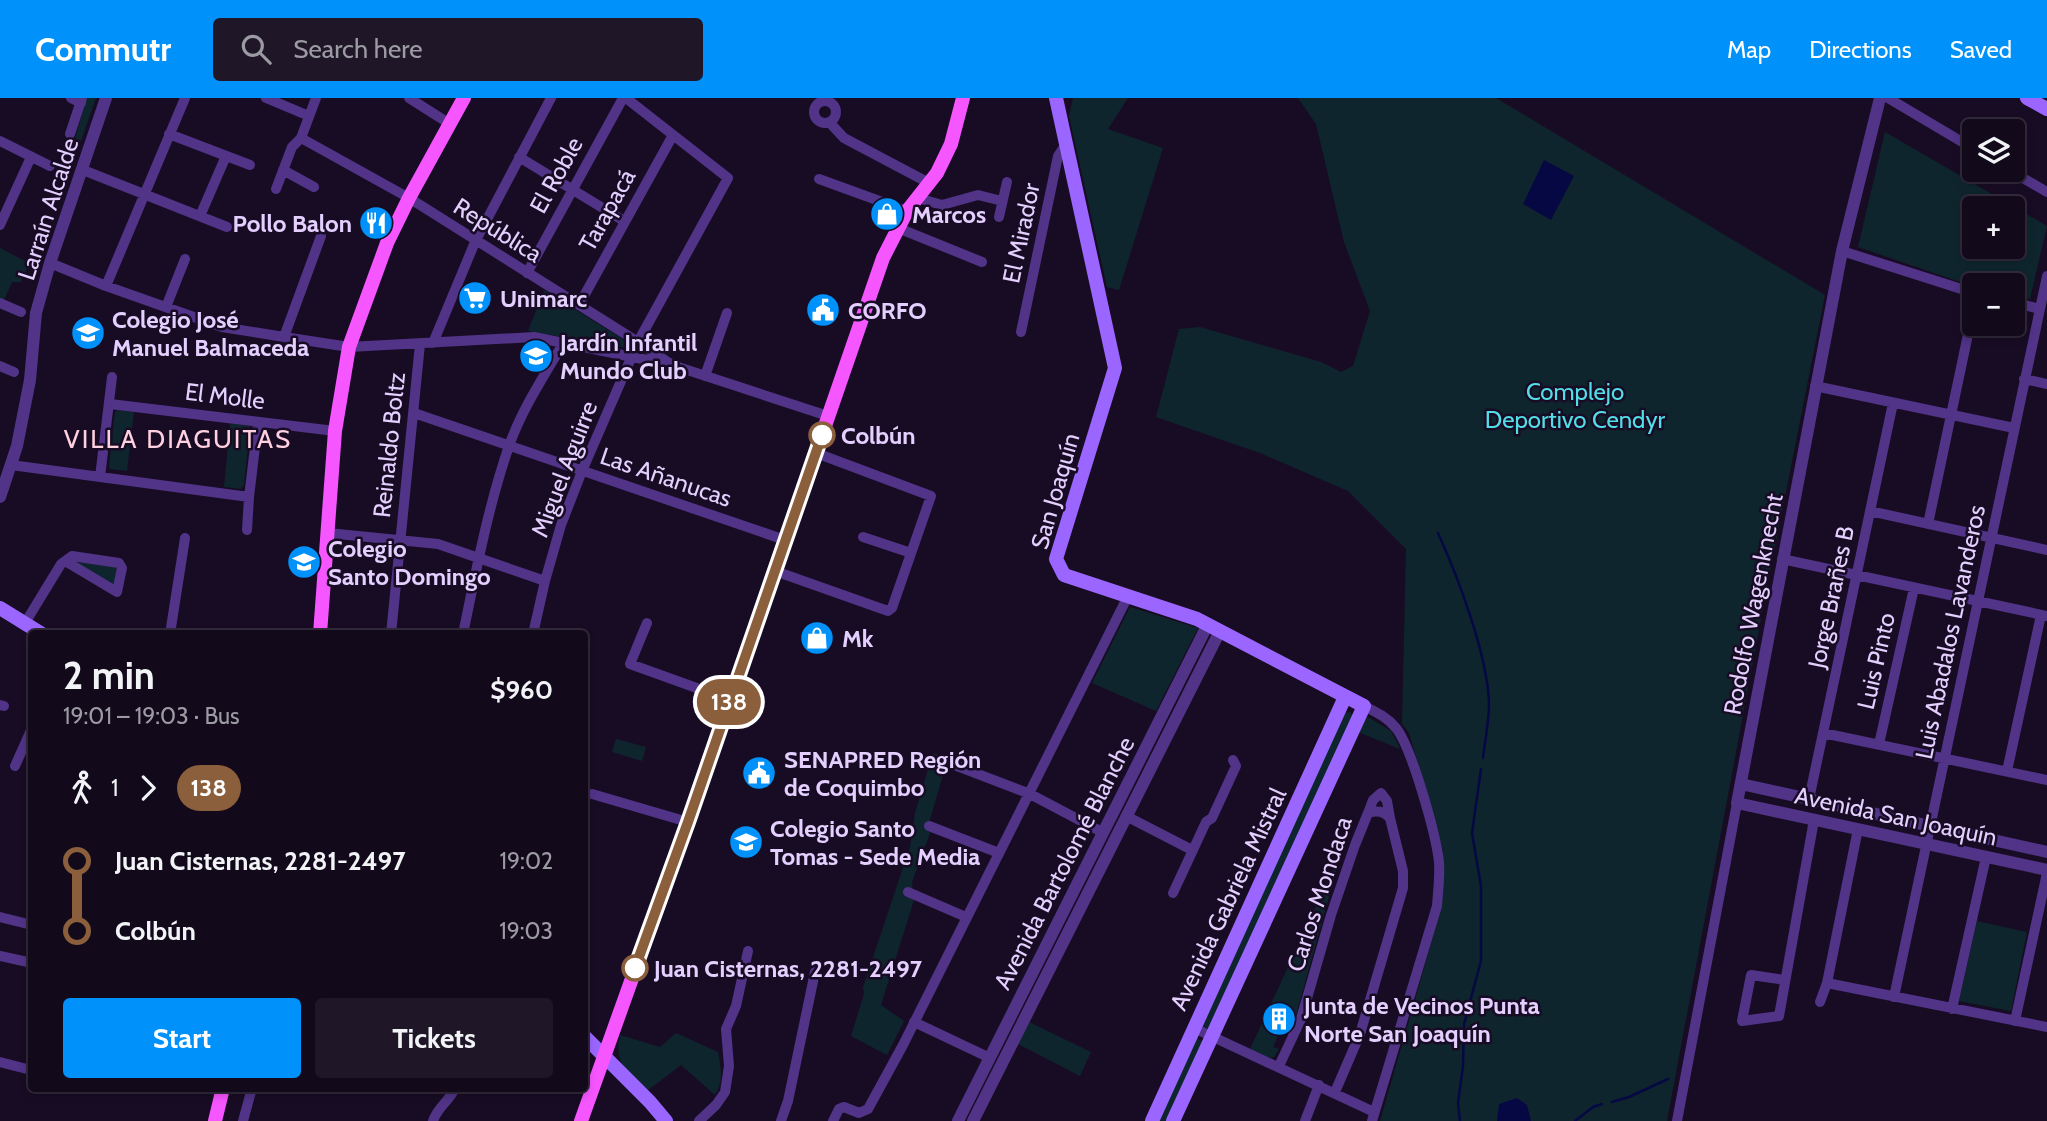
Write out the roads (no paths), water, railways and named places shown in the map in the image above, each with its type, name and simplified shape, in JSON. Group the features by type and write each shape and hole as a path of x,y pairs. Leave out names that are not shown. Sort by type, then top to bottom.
{"main road":[{"path":"320,630 335,431 349,348 387,243 464,98"},
{"path":"581,1121 688,822 883,258 907,211 937,173 951,144 963,98"},
{"name":"San Joaquín","path":"1056,98 1115,368 1056,559 1064,575 1214,627 1364,706"},
{"path":"2027,98 2047,109"},
{"path":"0,608 36,630"},
{"name":"Avenida Gabriela Mistral","path":"1152,1121 1345,697"},
{"name":"Avenida Gabriela Mistral","path":"1173,1121 1364,706"},
{"path":"588,1040 666,1121"},
{"path":"215,1121 222,1092"}],"street":[{"name":"Larraín Alcalde","path":"0,497 11,466 30,380 34,327 50,263 106,98"},
{"path":"106,286 185,98"},
{"path":"266,98 309,116"},
{"path":"276,189 292,147 301,138 316,98"},
{"path":"409,98 450,124"},
{"path":"433,343 475,242 551,98"},
{"path":"624,98 673,135"},
{"name":"El Roble","path":"527,273 624,98"},
{"name":"Rodolfo Wagenknecht","path":"1677,1121 1815,386 1842,251 1880,98"},
{"path":"1888,98 1962,142"},
{"name":"Larraín Alcalde","path":"70,134 78,100"},
{"path":"830,122 844,138 929,183"},
{"path":"169,134 250,165"},
{"name":"Miguel Aguirre","path":"534,630 562,525 638,342 728,178 673,135"},
{"name":"Tarapacá","path":"579,305 673,135"},
{"name":"República","path":"301,138 409,198 672,365 828,416"},
{"path":"0,141 50,166"},
{"name":"El Mirador","path":"1021,332 1058,156 1066,144"},
{"path":"200,216 226,156"},
{"path":"0,225 3,208 31,157"},
{"path":"519,157 624,221"},
{"path":"83,170 227,227"},
{"path":"284,170 314,187"},
{"path":"819,179 907,211"},
{"path":"2025,179 2047,192"},
{"path":"999,217 1007,182"},
{"path":"918,198 942,205 978,195 1003,201"},
{"path":"898,228 982,262"},
{"path":"284,337 321,236"},
{"path":"1842,251 1962,289"},
{"path":"166,307 185,259"},
{"path":"50,263 222,327 349,348 534,337 672,365"},
{"name":"Luis Abadalos Lavanderos","path":"1894,997 2024,379 2042,315 2047,276"},
{"path":"0,303 21,312"},
{"path":"2025,308 2042,315"},
{"path":"705,376 727,313"},
{"path":"1927,524 1968,336"},
{"path":"464,630 478,557 509,446 525,410 564,342"},
{"name":"Reinaldo Boltz","path":"391,630 420,344"},
{"path":"0,366 13,372"},
{"path":"100,477 113,377"},
{"path":"2024,379 2047,384"},
{"path":"1815,386 2014,428"},
{"name":"Jorge Brañes B","path":"1809,799 1894,403"},
{"name":"El Molle","path":"110,404 335,431"},
{"name":"Las Añanucas","path":"414,413 785,540"},
{"path":"247,530 258,422"},
{"path":"775,571 888,611 892,608 911,554 931,496 816,453"},
{"path":"11,466 249,497"},
{"path":"1870,512 2047,550"},
{"path":"328,533 438,544 545,581"},
{"path":"863,537 911,554"},
{"path":"171,630 185,538"},
{"path":"25,623 61,564 65,561 72,556 119,563 122,568 117,592 65,561"},
{"path":"1782,559 2044,616 2007,771"},
{"name":"Luis Pinto","path":"1879,744 1914,588"},
{"path":"833,1121 839,1109 844,1107 859,1113 868,1109 914,1023 1128,596"},
{"path":"646,623 630,664 730,700"},
{"name":"Avenida Bartolomé Blanche","path":"973,1121 1126,816 1214,627"},
{"name":"Avenida Bartolomé Blanche","path":"958,1121 1102,832 1214,627"},
{"path":"1194,1028 1335,1092 1373,1116 1437,906 1440,881 1436,849 1404,739 1388,719 1364,706"},
{"path":"1823,733 2047,780"},
{"path":"15,765 28,737"},
{"path":"1172,893 1236,766 1233,760"},
{"path":"944,761 1030,794 1102,832"},
{"name":"Avenida San Joaquín","path":"1741,784 2047,852"},
{"name":"Carlos Mondaca","path":"1279,1066 1301,1018 1331,915 1368,813 1373,800 1381,793 1387,802 1403,872 1403,888 1360,1034 1335,1092"},
{"path":"592,794 688,822"},
{"name":"Avenida San Joaquín","path":"1737,803 2047,871"},
{"name":"Carlos Mondaca","path":"1368,813 1376,810 1384,812 1390,818"},
{"path":"1126,816 1192,850"},
{"path":"1785,981 1751,975 1742,1021 1779,1016 1814,820"},
{"path":"929,826 999,853"},
{"path":"1820,1002 1858,829"},
{"path":"1952,1009 1986,857"},
{"path":"2015,1021 2047,871"},
{"path":"908,892 965,917"},
{"path":"0,917 28,924"},
{"path":"699,1121 725,1092 729,1066 726,1029 736,1006 748,951"},
{"path":"0,956 28,962"},
{"path":"781,1121 788,1101 815,972"},
{"path":"1826,984 2047,1027"},
{"path":"914,1023 990,1058"},
{"path":"0,1062 27,1069"},
{"path":"1305,1121 1319,1085"},
{"path":"243,1121 251,1092"},
{"path":"433,1121 437,1109 452,1097 454,1092"}],"waterway":[{"path":"1438,533 1463,594 1483,663 1489,704 1483,758"},
{"path":"1460,1121 1458,1103 1463,1066 1464,1024 1481,961 1481,886 1472,833 1481,769"},
{"path":"1612,1102 1668,1079"},
{"path":"1575,1121 1593,1107 1602,1104"}],"place":[{"name":"Marcos","path":"887,214"},
{"name":"Pollo Balon","path":"376,223"},
{"name":"Unimarc","path":"475,298"},
{"name":"CORFO","path":"823,310"},
{"name":"Colegio José Manuel Balmaceda","path":"88,333"},
{"name":"Jardín Infantil Mundo Club","path":"536,356"},
{"name":"Colbún","path":"822,435"},
{"name":"Colegio Santo Domingo","path":"304,562"},
{"name":"Mk","path":"817,638"},
{"name":"SENAPRED Región de Coquimbo","path":"759,773"},
{"name":"Colegio Santo Tomas - Sede Media","path":"746,842"},
{"name":"Juan Cisternas, 2281-2497","path":"635,968"},
{"name":"Junta de Vecinos Punta Norte San Joaquín","path":"1279,1019"}],"district":[{"name":"VILLA DIAGUITAS","path":"178,439"}],"park label":[{"name":"Complejo Deportivo Cendyr","path":"1575,405"}]}
